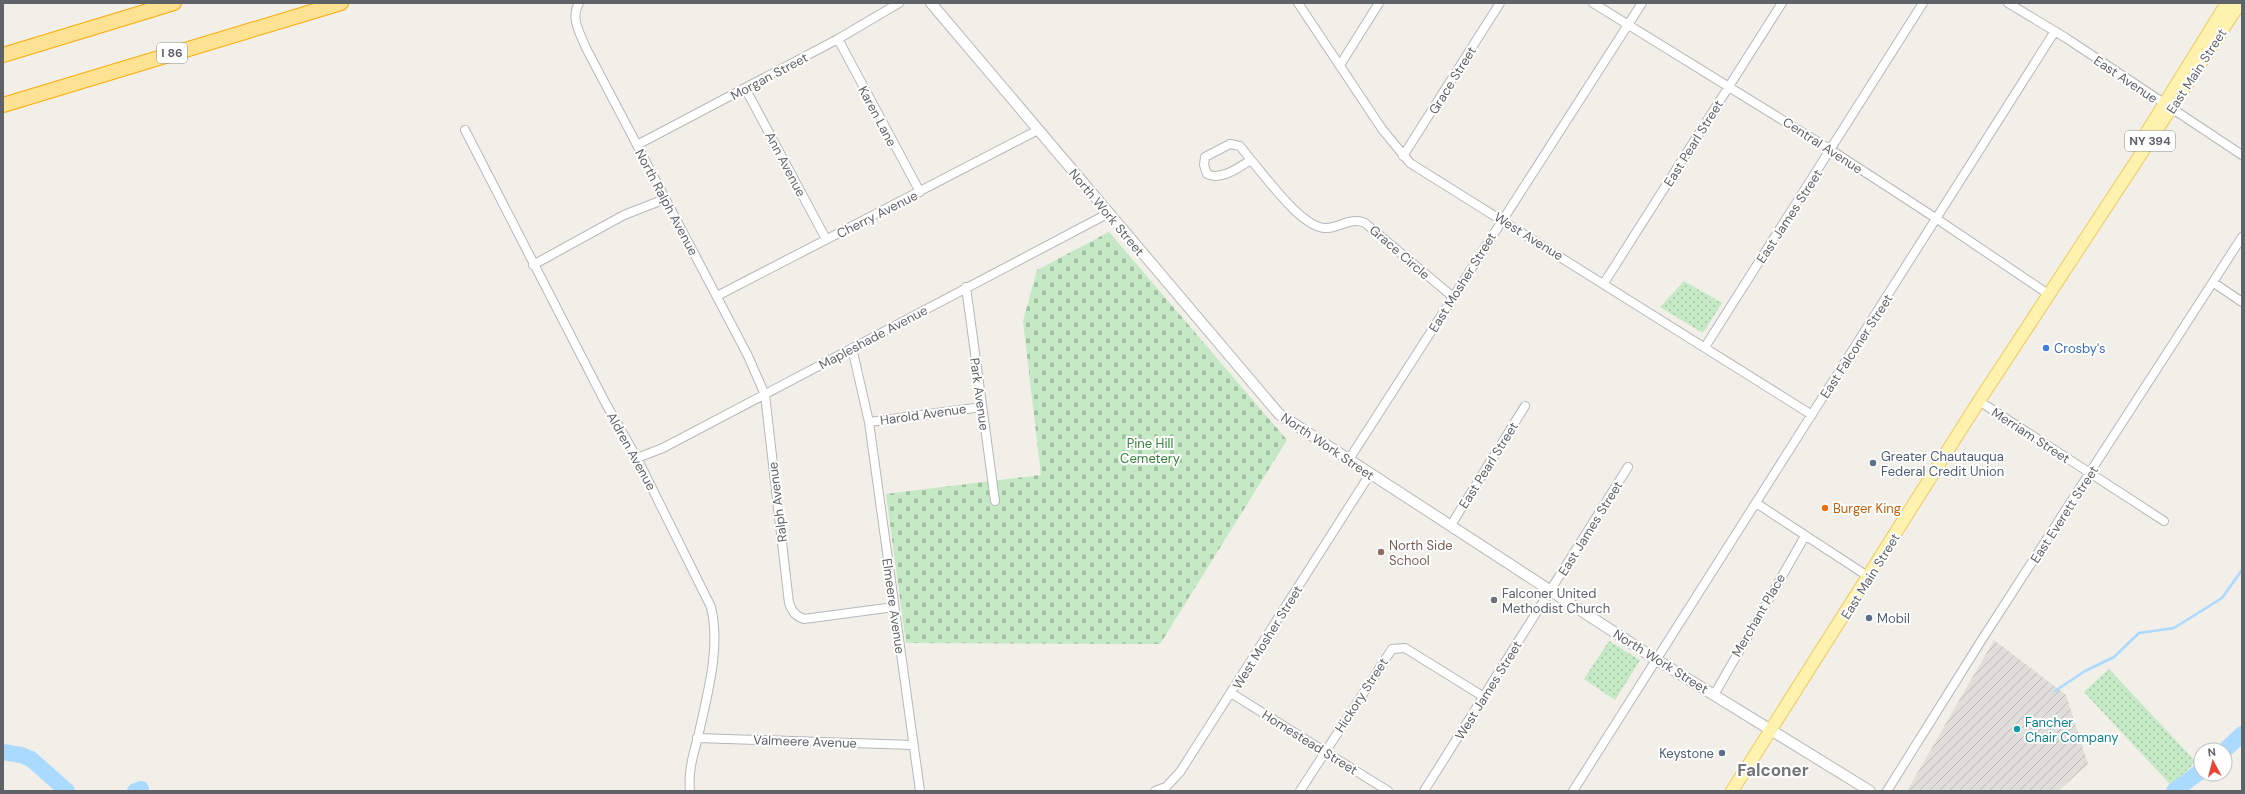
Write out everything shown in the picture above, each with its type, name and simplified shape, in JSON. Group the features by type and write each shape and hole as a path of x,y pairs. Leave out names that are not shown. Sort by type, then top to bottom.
{"highway":[{"path":"3,55 174,3"},
{"name":"I 86","path":"3,105 341,3"}],"main road":[{"name":"East Main Street","path":"2168,107 2227,3"},
{"name":"East Main Street","path":"1770,730 2168,107 2240,3"},
{"name":"NY 394","path":"1732,791 1770,730"}],"street":[{"name":"Morgan Street","path":"637,145 838,39 899,3"},
{"name":"North Work Street","path":"931,3 1279,414 1348,461 1551,589 1657,660 1870,791"},
{"name":"West Avenue","path":"1298,3 1382,129 1410,163 1604,283 1812,415"},
{"path":"1340,65 1379,3"},
{"name":"Grace Street","path":"1403,156 1500,3"},
{"name":"Central Avenue","path":"1593,3 1831,150 2048,294"},
{"name":"East Mosher Street","path":"1348,461 1642,3"},
{"name":"East Pearl Street","path":"1604,283 1782,3"},
{"name":"East James Street","path":"1705,347 1924,3"},
{"name":"East Avenue","path":"2008,3 2055,31 2242,155"},
{"name":"North Ralph Avenue","path":"577,5 575,21 586,48 748,356 765,395"},
{"name":"East Falconer Street","path":"1573,791 2055,31"},
{"name":"Karen Lane","path":"838,39 920,192"},
{"name":"Ann Avenue","path":"745,88 826,239"},
{"name":"Aldren Avenue","path":"465,130 606,404 637,458 711,607 715,626 715,653 689,768 690,791"},
{"name":"Cherry Avenue","path":"717,296 1038,130"},
{"name":"Grace Circle","path":"1251,160 1219,176 1207,174 1204,161 1209,154 1230,144 1240,146 1295,211 1309,222 1326,229 1359,220 1365,223 1453,297"},
{"path":"534,265 624,215 665,199"},
{"name":"Mapleshade Avenue","path":"637,458 663,448 1109,213"},
{"name":"East Everett Street","path":"1887,791 1981,641 2214,283 2242,237"},
{"path":"2214,283 2242,302"},
{"name":"Park Avenue","path":"966,287 995,502"},
{"name":"Harold Avenue","path":"852,348 869,422 982,407"},
{"name":"Ralph Avenue","path":"765,395 791,610 797,617 804,619 894,608"},
{"name":"Merriam Street","path":"1979,401 2091,472 2164,521"},
{"name":"East Pearl Street","path":"1451,525 1525,406"},
{"name":"Elmeere Avenue","path":"869,422 920,791"},
{"name":"East James Street","path":"1551,589 1628,467"},
{"name":"West Mosher Street","path":"1155,791 1166,787 1174,780 1370,474"},
{"path":"1756,503 1869,577"},
{"name":"Merchant Place","path":"1714,695 1805,536"},
{"name":"West James Street","path":"1424,791 1551,589"},
{"name":"Hickory Street","path":"1300,791 1388,653 1398,647 1405,648 1484,697"},
{"name":"Homestead Street","path":"1231,693 1388,791"},
{"name":"Valmeere Avenue","path":"697,738 913,745"}],"shaded area":[{"path":"1994,640 2066,695 2088,764 2058,791 1907,791"}],"green space":[{"name":"Pine Hill Cemetery","path":"1109,232 1287,440 1160,644 906,643 886,494 1041,475 1023,321 1037,270"},
{"path":"1684,281 1722,303 1703,333 1660,307"},
{"path":"1609,641 1640,660 1615,700 1584,679"},
{"path":"2109,669 2193,759 2193,765 2171,785 2084,692"}],"waterway":[{"path":"2055,691 2085,671 2114,657 2139,633 2174,628 2222,598 2242,570"},
{"path":"2233,742 2242,734"},
{"path":"3,752 21,755 31,759 67,791"},
{"path":"2174,791 2193,777"},
{"path":"135,791 141,789"}],"place":[{"name":"Crosby's","path":"2046,348"},
{"name":"Greater Chautauqua Federal Credit Union","path":"1873,463"},
{"name":"Burger King","path":"1825,508"},
{"name":"North Side School","path":"1381,552"},
{"name":"Falconer United Methodist Church","path":"1494,600"},
{"name":"Mobil","path":"1869,618"},
{"name":"Fancher Chair Company","path":"2017,729"},
{"name":"Keystone","path":"1722,753"}],"district":[{"name":"Falconer","path":"1773,770"}]}
